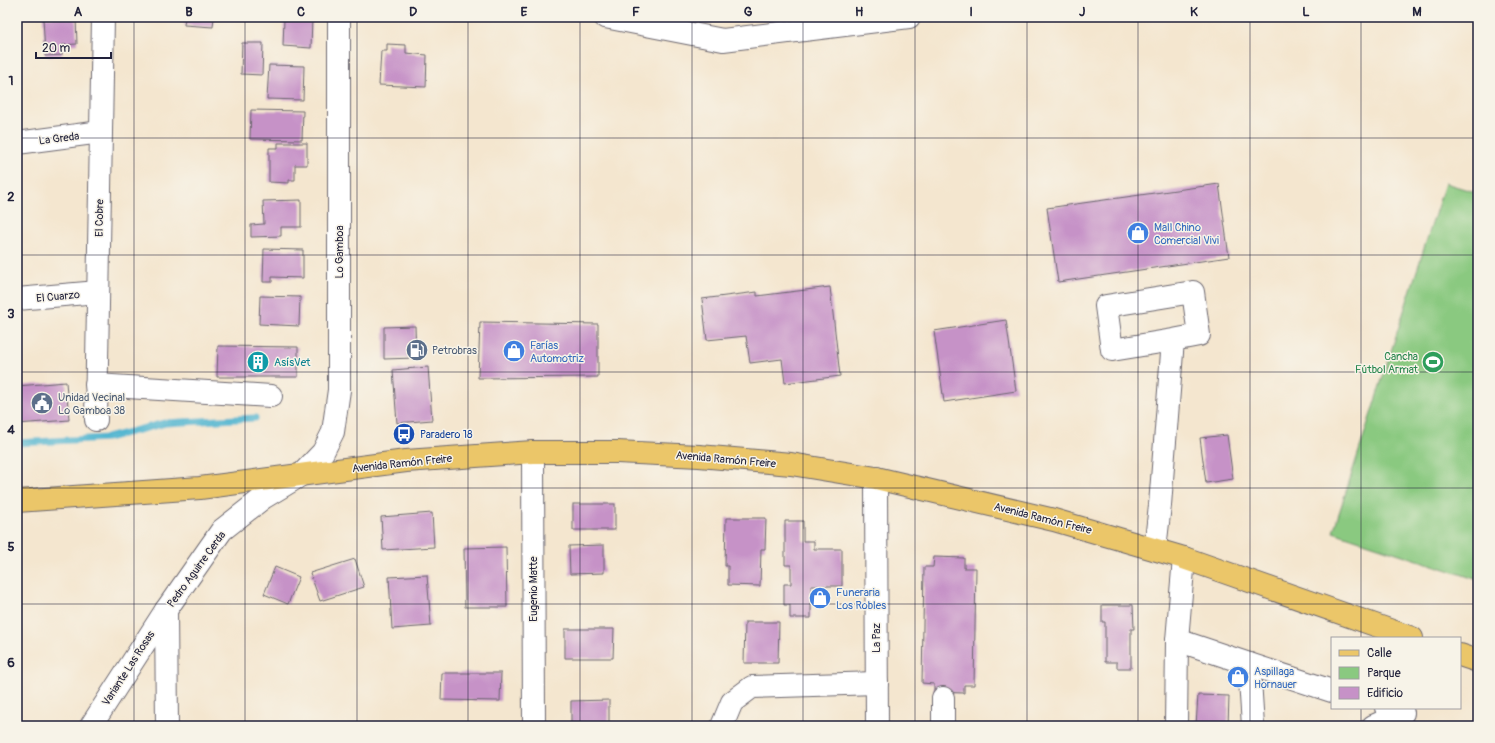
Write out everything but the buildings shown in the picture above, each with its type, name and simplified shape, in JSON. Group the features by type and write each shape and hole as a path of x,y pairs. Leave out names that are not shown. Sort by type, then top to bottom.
{"main road":[{"name":"Avenida Ramón Freire","path":"17,501 200,488 414,460 533,452 617,452 699,456 791,464 876,478 1054,520 1184,558 1409,637"},
{"path":"1461,655 1478,661"}],"street":[{"name":"El Cobre","path":"96,420 103,17"},
{"name":"Lo Gamboa","path":"301,475 323,452 334,432 339,390 339,17"},
{"path":"605,17 700,27 723,40 909,17"},
{"name":"La Greda","path":"17,143 101,132"},
{"name":"El Cuarzo","path":"17,299 98,292"},
{"path":"1155,549 1160,506 1173,340"},
{"path":"96,385 271,396"},
{"name":"Eugenio Matte","path":"533,452 534,726"},
{"name":"Pedro Aguirre Cerda","path":"167,726 166,610 222,530 263,498 301,475"},
{"name":"La Paz","path":"876,478 877,726"},
{"path":"1176,726 1177,640 1184,558"},
{"name":"Variante Las Rosas","path":"90,726 166,610"},
{"path":"1177,640 1331,691"},
{"path":"1249,664 1253,726"},
{"path":"722,726 732,702 752,687 877,683"},
{"path":"943,698 943,726"},
{"path":"1373,726 1403,713 1389,709"}],"green space":[{"name":"Cancha Fútbol Armat","path":"1445,183 1478,193 1478,580 1333,532"}],"waterway":[{"path":"17,443 107,438 165,423 255,418"}],"place":[{"name":"Mall Chino Comercial Vivi","path":"1138,233"},
{"name":"Petrobras","path":"417,350"},
{"name":"Farías Automotriz","path":"514,351"},
{"name":"AsísVet","path":"258,362"},
{"name":"Cancha Fútbol Armat","path":"1433,362"},
{"name":"Unidad Vecinal Lo Gamboa 38","path":"42,403"},
{"name":"Paradero 18","path":"404,434"},
{"name":"Funeraria Los Robles","path":"820,598"},
{"name":"Aspillaga Hornauer","path":"1238,677"}]}
